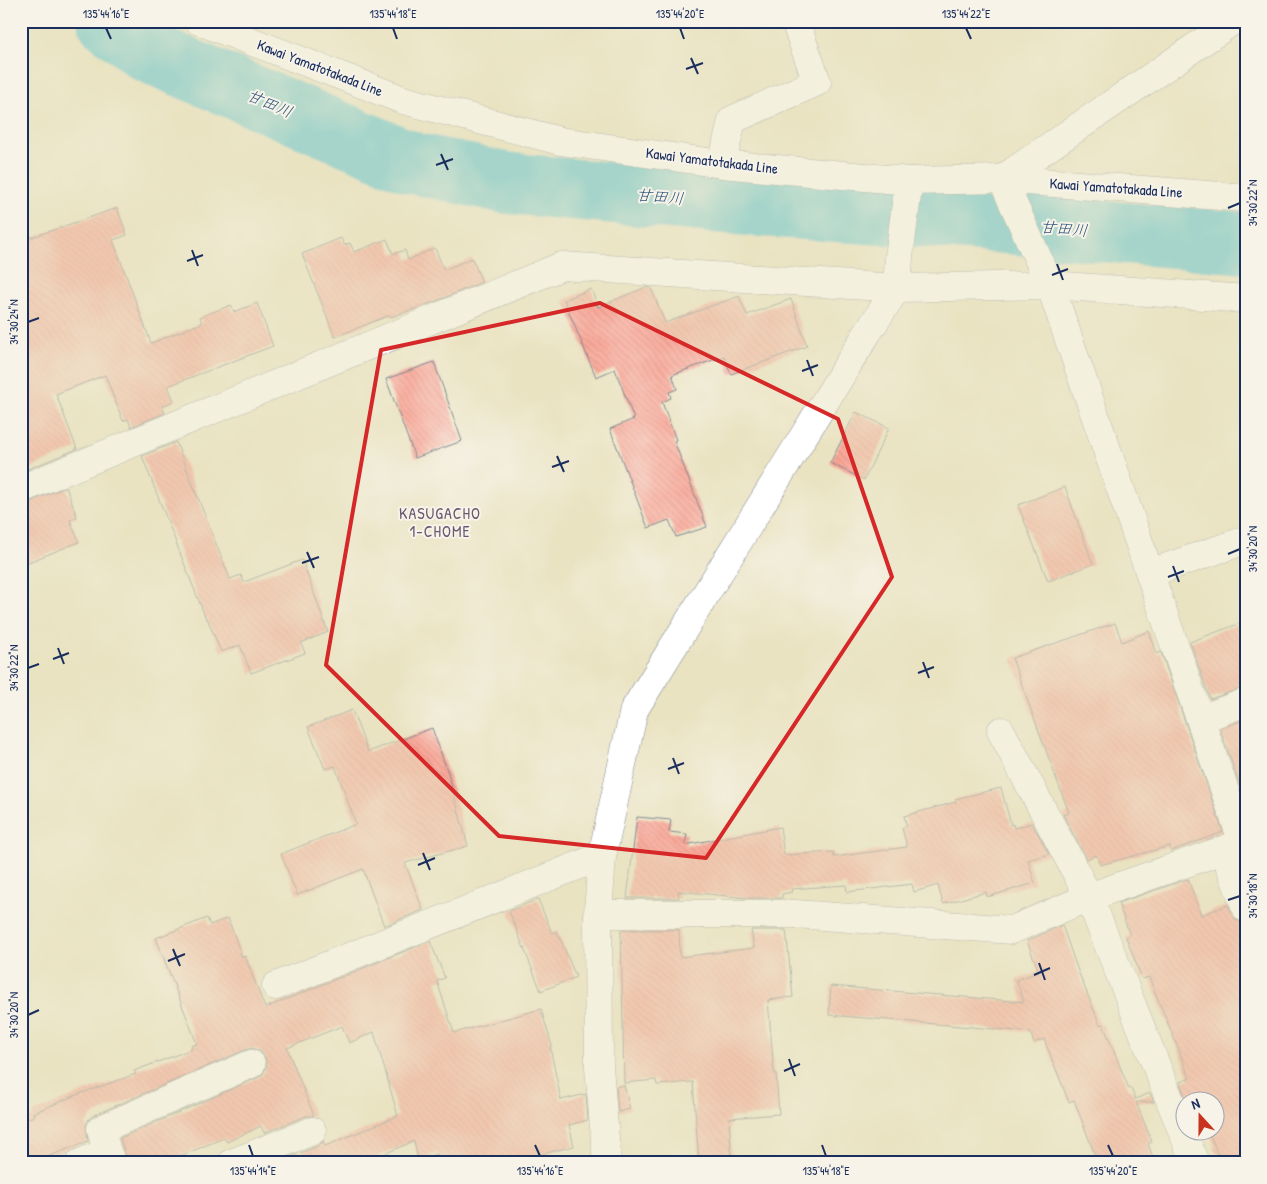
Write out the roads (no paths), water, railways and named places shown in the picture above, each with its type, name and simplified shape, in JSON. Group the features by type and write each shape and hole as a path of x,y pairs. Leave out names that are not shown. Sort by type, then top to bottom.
{"street":[{"path":"722,164 732,120 817,82 795,21"},
{"path":"1233,21 1002,179 1046,274 1201,719 1238,846 1246,908"},
{"name":"Kawai Yamatotakada Line","path":"204,22 402,100 560,141 908,191 1002,179 1246,198"},
{"path":"607,1163 599,1068 598,914 602,856 634,710 897,288 899,257 908,191"},
{"path":"21,489 562,266 897,288 1046,274 1246,299"},
{"path":"1150,574 1246,540"},
{"path":"1201,719 1246,702"},
{"path":"1001,731 1089,897 1195,1163"},
{"path":"598,914 795,914 1012,930 1089,897 1238,846"},
{"path":"276,986 602,856"},
{"path":"80,1163 109,1157 101,1129 251,1064"},
{"path":"232,1163 312,1131"}],"waterway":[{"name":"甘田川","path":"108,21 150,53 413,163 506,183 743,205 929,217 1246,243"}],"district":[{"name":"KASUGACHO 1-CHOME","path":"440,522"}]}
